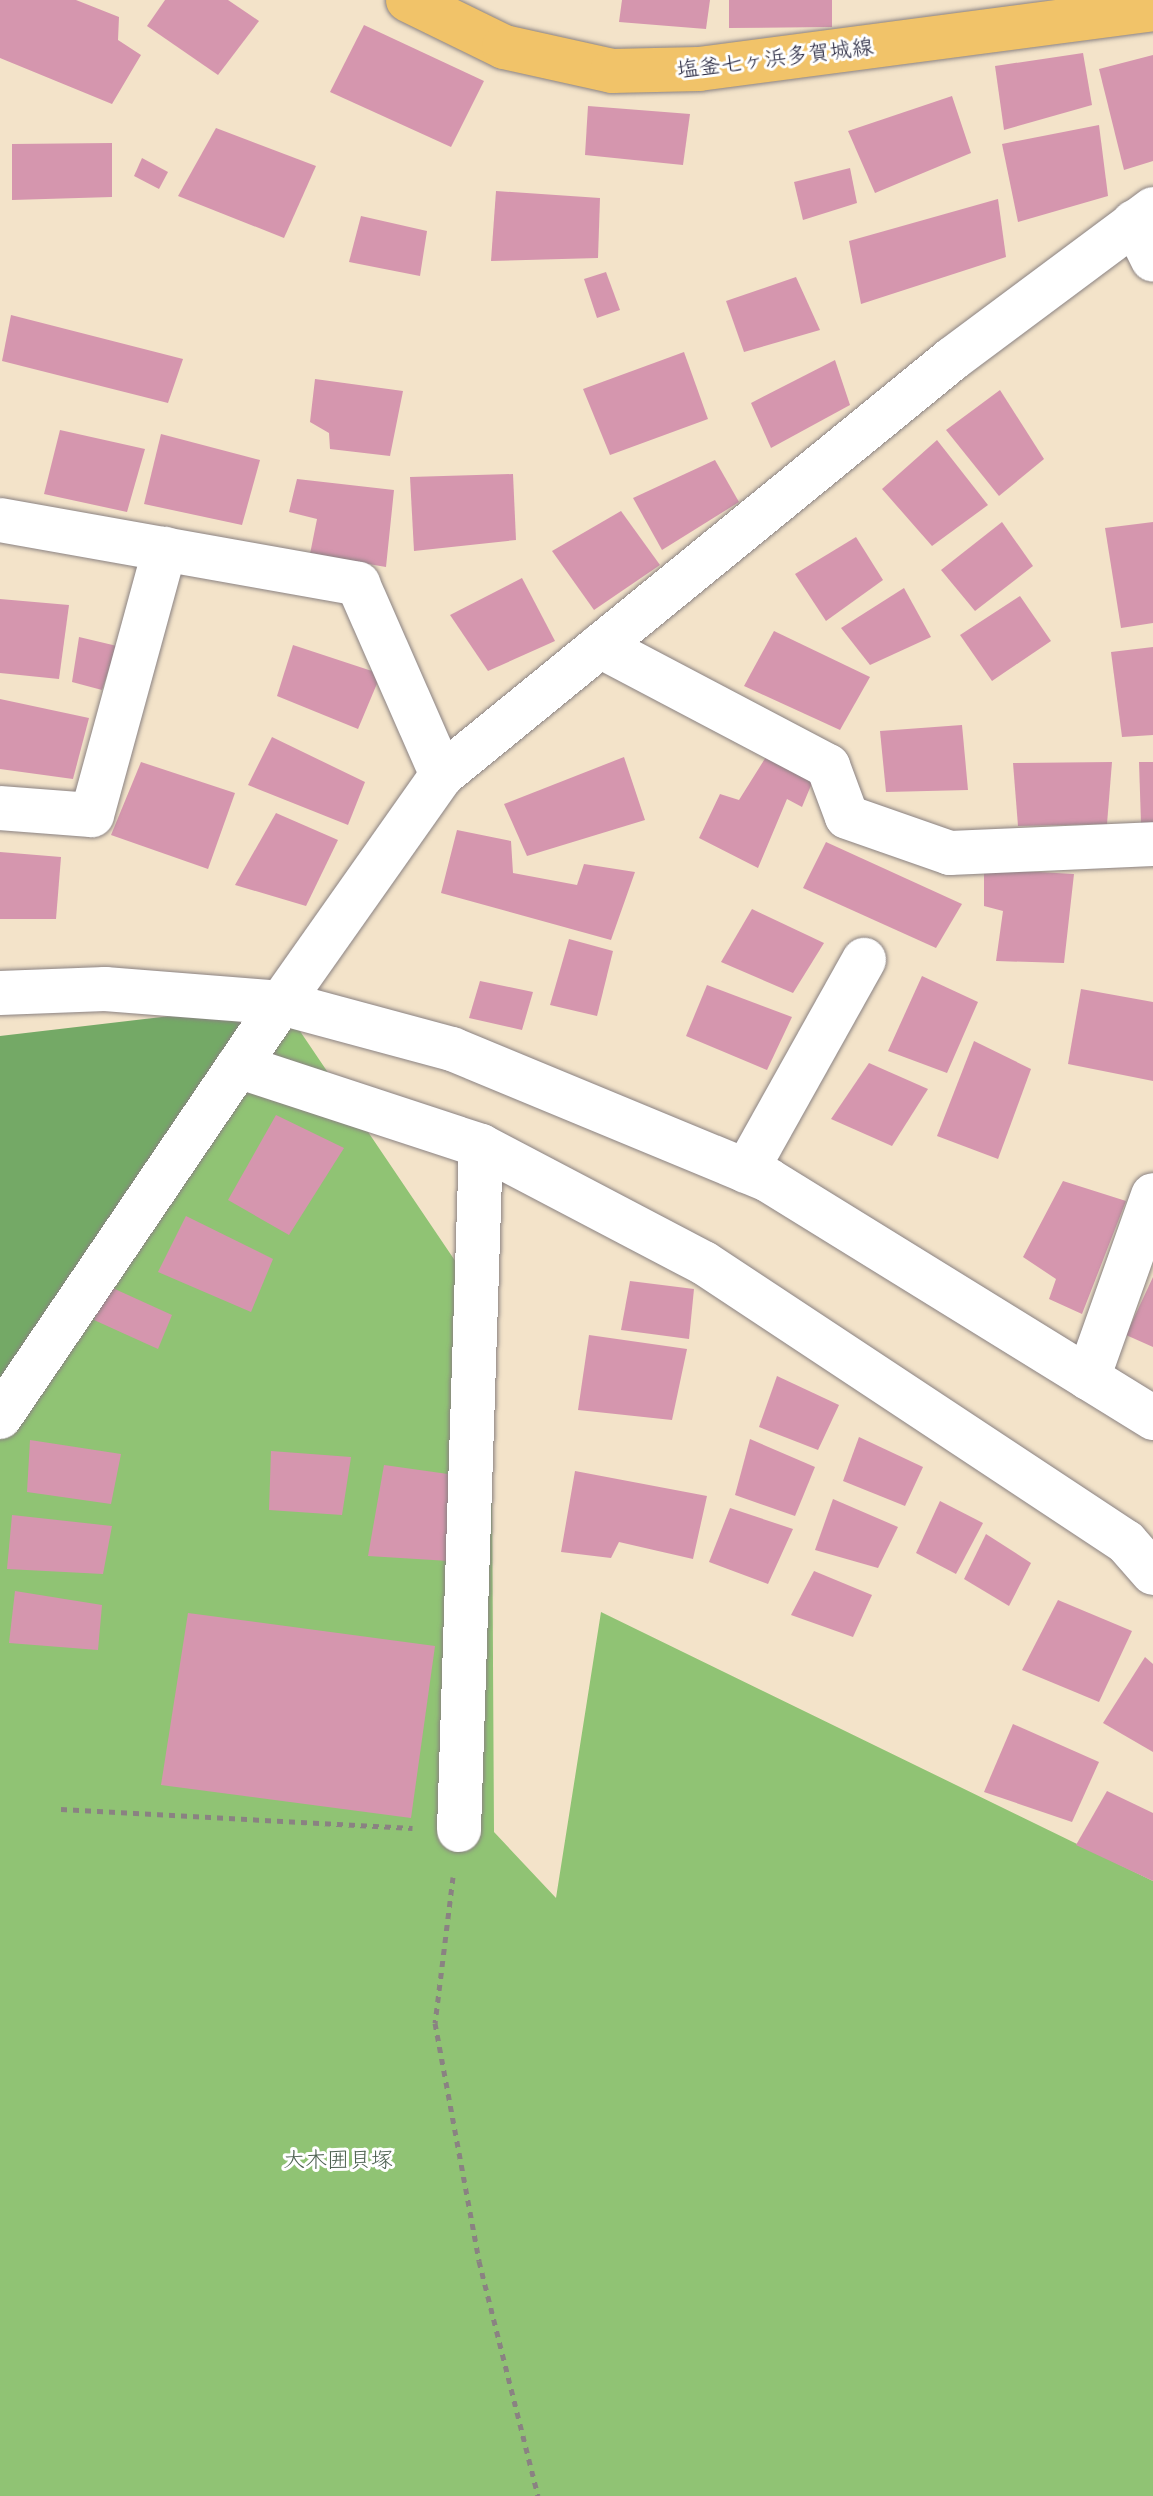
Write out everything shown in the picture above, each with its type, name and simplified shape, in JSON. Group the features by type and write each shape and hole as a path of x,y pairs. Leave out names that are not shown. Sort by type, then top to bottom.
{"main road":[{"name":"塩釜七ヶ浜多賀城線","path":"408,0 454,10 504,47 612,71 699,69 1153,9"}],"street":[{"path":"0,1417 281,1003 442,775 952,359 1147,230"},
{"path":"0,520 358,584 442,775"},
{"path":"0,808 92,815 165,549"},
{"path":"600,646 828,766 847,817 950,853 1153,844"},
{"path":"746,1171 864,960"},
{"path":"0,993 105,989 281,1003 452,1049 768,1180 1153,1418"},
{"path":"238,1066 481,1146 704,1263 1126,1542 1153,1573"},
{"path":"459,1830 481,1146"},
{"path":"1088,1378 1153,1195"}],"path":[{"path":"61,1809 459,1830 435,2023 479,2261 538,2496"}],"green space":[{"name":"大木囲貝塚","path":"281,1003 491,1314 494,1832 556,1898 601,1612 1153,1881 1153,2496 0,2496 0,1417"},
{"path":"281,1003 0,1417 0,1036"}],"building":[{"path":"0,0 76,0 119,17 118,40 141,55 112,104 0,58"},
{"path":"165,0 228,0 259,21 218,75 147,26"},
{"path":"622,0 710,0 706,29 619,22"},
{"path":"729,0 832,0 832,27 729,28"},
{"path":"364,25 484,81 451,147 330,92"},
{"path":"1083,53 1092,105 1004,130 995,66"},
{"path":"1153,55 1153,161 1124,170 1099,69"},
{"path":"952,96 971,153 875,193 848,131"},
{"path":"588,106 690,114 683,165 585,155"},
{"path":"1099,125 1108,196 1018,222 1002,144"},
{"path":"216,128 316,166 284,238 178,196"},
{"path":"112,143 112,197 12,200 12,144"},
{"path":"142,158 168,172 159,189 134,176"},
{"path":"850,168 857,203 803,220 794,182"},
{"path":"496,191 600,198 598,258 491,261"},
{"path":"998,199 1006,257 861,304 849,241"},
{"path":"361,216 427,231 420,276 349,262"},
{"path":"606,272 620,310 597,318 584,279"},
{"path":"796,277 820,330 744,352 726,301"},
{"path":"11,315 183,359 168,403 2,361"},
{"path":"684,352 708,419 610,455 583,389"},
{"path":"835,360 850,405 771,448 751,403"},
{"path":"315,379 403,391 390,456 330,449 329,433 310,422"},
{"path":"1000,390 1044,459 999,496 946,430"},
{"path":"60,430 145,449 127,512 44,494"},
{"path":"161,434 260,460 242,525 144,504"},
{"path":"937,440 988,505 932,546 882,489"},
{"path":"715,460 739,502 662,550 633,498"},
{"path":"513,474 516,540 414,551 410,477"},
{"path":"297,479 394,490 386,567 310,554 317,519 289,512"},
{"path":"621,511 660,565 594,610 552,551"},
{"path":"1002,522 1033,566 975,611 941,570"},
{"path":"1153,522 1153,623 1121,628 1105,528"},
{"path":"856,537 883,580 826,621 795,574"},
{"path":"522,578 555,641 488,671 450,615"},
{"path":"904,588 931,637 870,665 841,628"},
{"path":"1020,596 1051,641 992,681 960,635"},
{"path":"0,599 69,605 59,679 0,673"},
{"path":"774,631 870,677 840,730 744,686"},
{"path":"79,637 117,646 102,690 72,682"},
{"path":"293,645 381,674 358,729 277,696"},
{"path":"1153,647 1153,735 1122,737 1111,652"},
{"path":"0,699 89,718 73,779 0,769"},
{"path":"962,725 968,790 886,792 880,731"},
{"path":"272,737 365,782 348,825 248,785"},
{"path":"771,749 817,771 802,807 787,799 758,868 699,838 720,794 739,800"},
{"path":"624,757 645,820 527,856 504,804"},
{"path":"141,762 235,793 208,869 111,835"},
{"path":"1112,762 1107,824 1018,826 1013,763"},
{"path":"1139,762 1153,762 1153,823 1141,823"},
{"path":"276,813 338,840 306,906 235,885"},
{"path":"457,830 511,841 513,873 577,885 584,864 635,872 611,940 441,893"},
{"path":"826,842 962,904 936,948 803,888"},
{"path":"0,852 61,857 56,919 0,919"},
{"path":"984,869 1074,874 1064,963 996,961 1003,911 984,906"},
{"path":"752,909 824,943 793,993 721,962"},
{"path":"569,939 613,951 597,1016 550,1005"},
{"path":"922,976 978,1002 947,1073 888,1051"},
{"path":"480,981 533,992 522,1030 469,1018"},
{"path":"707,985 792,1017 767,1070 686,1036"},
{"path":"1081,989 1153,1002 1153,1081 1068,1064"},
{"path":"974,1041 1031,1069 998,1159 937,1136"},
{"path":"869,1063 928,1089 892,1146 831,1119"},
{"path":"276,1115 344,1148 289,1235 228,1200"},
{"path":"1063,1181 1126,1201 1082,1314 1049,1299 1056,1279 1023,1257"},
{"path":"186,1216 273,1259 251,1312 158,1272"},
{"path":"1153,1277 1153,1347 1126,1335"},
{"path":"630,1281 694,1289 689,1339 621,1330"},
{"path":"106,1285 172,1315 158,1349 94,1320"},
{"path":"589,1335 687,1349 672,1420 578,1410"},
{"path":"777,1376 839,1405 818,1450 759,1427"},
{"path":"859,1437 923,1467 905,1506 843,1481"},
{"path":"750,1439 815,1467 795,1516 735,1495"},
{"path":"30,1440 121,1454 111,1504 27,1492"},
{"path":"271,1451 351,1457 342,1515 269,1510"},
{"path":"384,1465 455,1475 449,1561 368,1556"},
{"path":"575,1471 707,1496 693,1559 619,1542 611,1558 561,1552"},
{"path":"833,1499 898,1527 878,1568 815,1550"},
{"path":"940,1501 983,1523 956,1574 916,1553"},
{"path":"730,1508 793,1529 768,1584 709,1562"},
{"path":"12,1515 112,1526 103,1574 7,1569"},
{"path":"986,1534 1031,1563 1009,1606 964,1579"},
{"path":"814,1571 872,1595 853,1637 791,1615"},
{"path":"15,1591 102,1605 98,1650 9,1643"},
{"path":"1058,1600 1132,1631 1099,1702 1022,1670"},
{"path":"188,1613 435,1646 411,1818 161,1785"},
{"path":"1145,1657 1153,1664 1153,1752 1103,1723"},
{"path":"1013,1724 1099,1762 1072,1822 984,1792"},
{"path":"1107,1791 1153,1813 1153,1881 1076,1845"}]}
